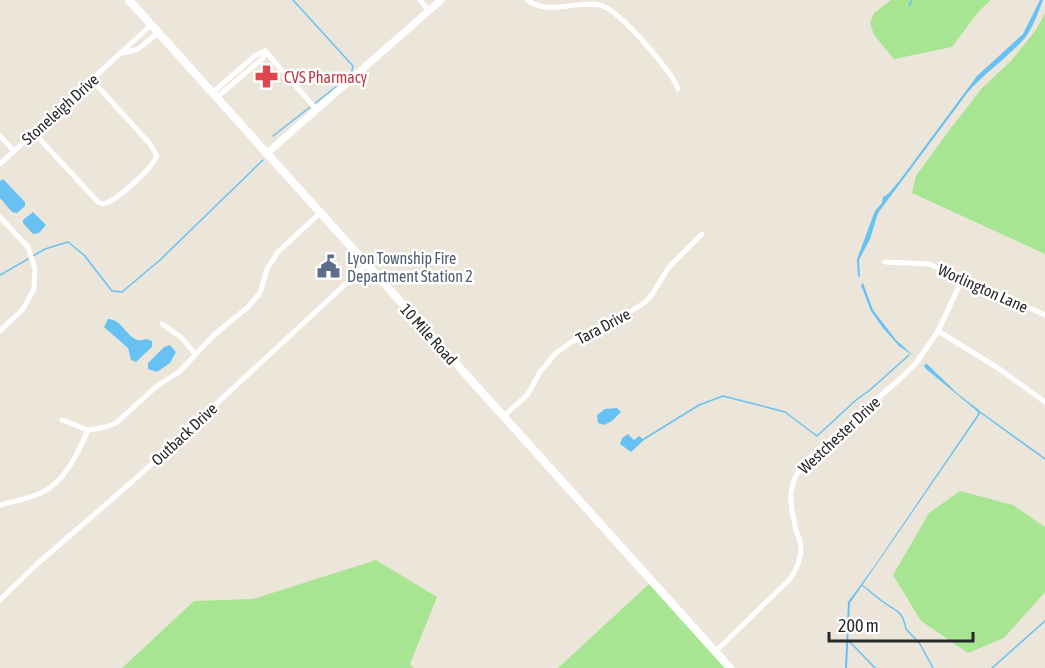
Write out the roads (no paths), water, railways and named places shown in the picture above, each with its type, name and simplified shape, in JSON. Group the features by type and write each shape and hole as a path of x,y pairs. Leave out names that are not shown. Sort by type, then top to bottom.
{"main road":[{"name":"10 Mile Road","path":"129,0 730,668"}],"street":[{"path":"420,0 429,11"},
{"path":"266,154 441,0"},
{"path":"527,0 543,6 561,7 582,4 600,5 610,9 621,18 670,73 678,89"},
{"name":"Stoneleigh Drive","path":"0,164 152,25"},
{"name":"Stoneleigh Drive","path":"121,54 138,49 158,33"},
{"path":"214,96 256,55 265,51 317,110"},
{"path":"34,133 98,202 103,204 113,200 151,166 157,156 150,144 92,80"},
{"path":"0,136 14,151"},
{"path":"62,420 88,430 116,423 157,386 179,372 195,354 248,307 260,293 267,269 278,252 320,213"},
{"path":"0,217 28,247 35,269 34,289 23,309 0,331"},
{"name":"Tara Drive","path":"503,417 528,394 540,372 558,352 574,340 612,323 644,303 669,267 702,234"},
{"name":"Worlington Lane","path":"885,262 929,264 1045,315"},
{"name":"Outback Drive","path":"0,600 37,564 133,481 366,265"},
{"name":"Westchester Drive","path":"715,652 790,579 798,566 801,548 791,509 790,491 796,472 909,370 938,331 962,280"},
{"path":"162,324 181,337 195,354"},
{"path":"938,331 998,368 1045,402"},
{"path":"0,505 42,493 52,486 62,476 80,448 88,430"}],"water":[{"path":"1040,0 1043,0 1024,39 968,92 878,213 870,239 859,260 860,277 858,276 857,259 875,211 882,203 883,197 900,180 977,76 1023,34"},
{"path":"3,179 25,202 25,206 17,213 12,212 0,198 0,181"},
{"path":"33,212 46,225 39,233 33,234 23,220"},
{"path":"863,283 873,310 896,340 914,356 899,346 871,311 861,285"},
{"path":"108,319 119,323 135,339 152,341 152,347 136,362 131,360 128,348 104,327"},
{"path":"170,345 176,352 170,363 157,372 148,369 148,363 164,347"},
{"path":"927,364 958,394 979,410 980,414 850,603 847,668 845,668 848,602 978,414 925,368 924,365"},
{"path":"617,408 621,412 612,421 604,425 598,423 597,415 605,409"},
{"path":"628,434 634,440 639,436 644,440 631,452 620,444 622,438"}],"waterway":[{"path":"293,0 353,66 351,74"},
{"path":"909,6 912,0"},
{"path":"314,104 341,83"},
{"path":"273,136 310,107"},
{"path":"33,256 45,249 68,242 84,255 112,291 122,292 160,260 263,160"},
{"path":"0,275 28,259"},
{"path":"644,439 699,405 723,396 785,412 817,436 909,355"},
{"path":"980,412 1045,459"},
{"path":"863,586 900,614 906,629 920,644 933,668"},
{"path":"992,668 1045,621"},
{"path":"849,641 875,668"}],"place":[{"name":"CVS Pharmacy","path":"266,77"},
{"name":"Lyon Township Fire Department Station 2","path":"329,267"}]}
